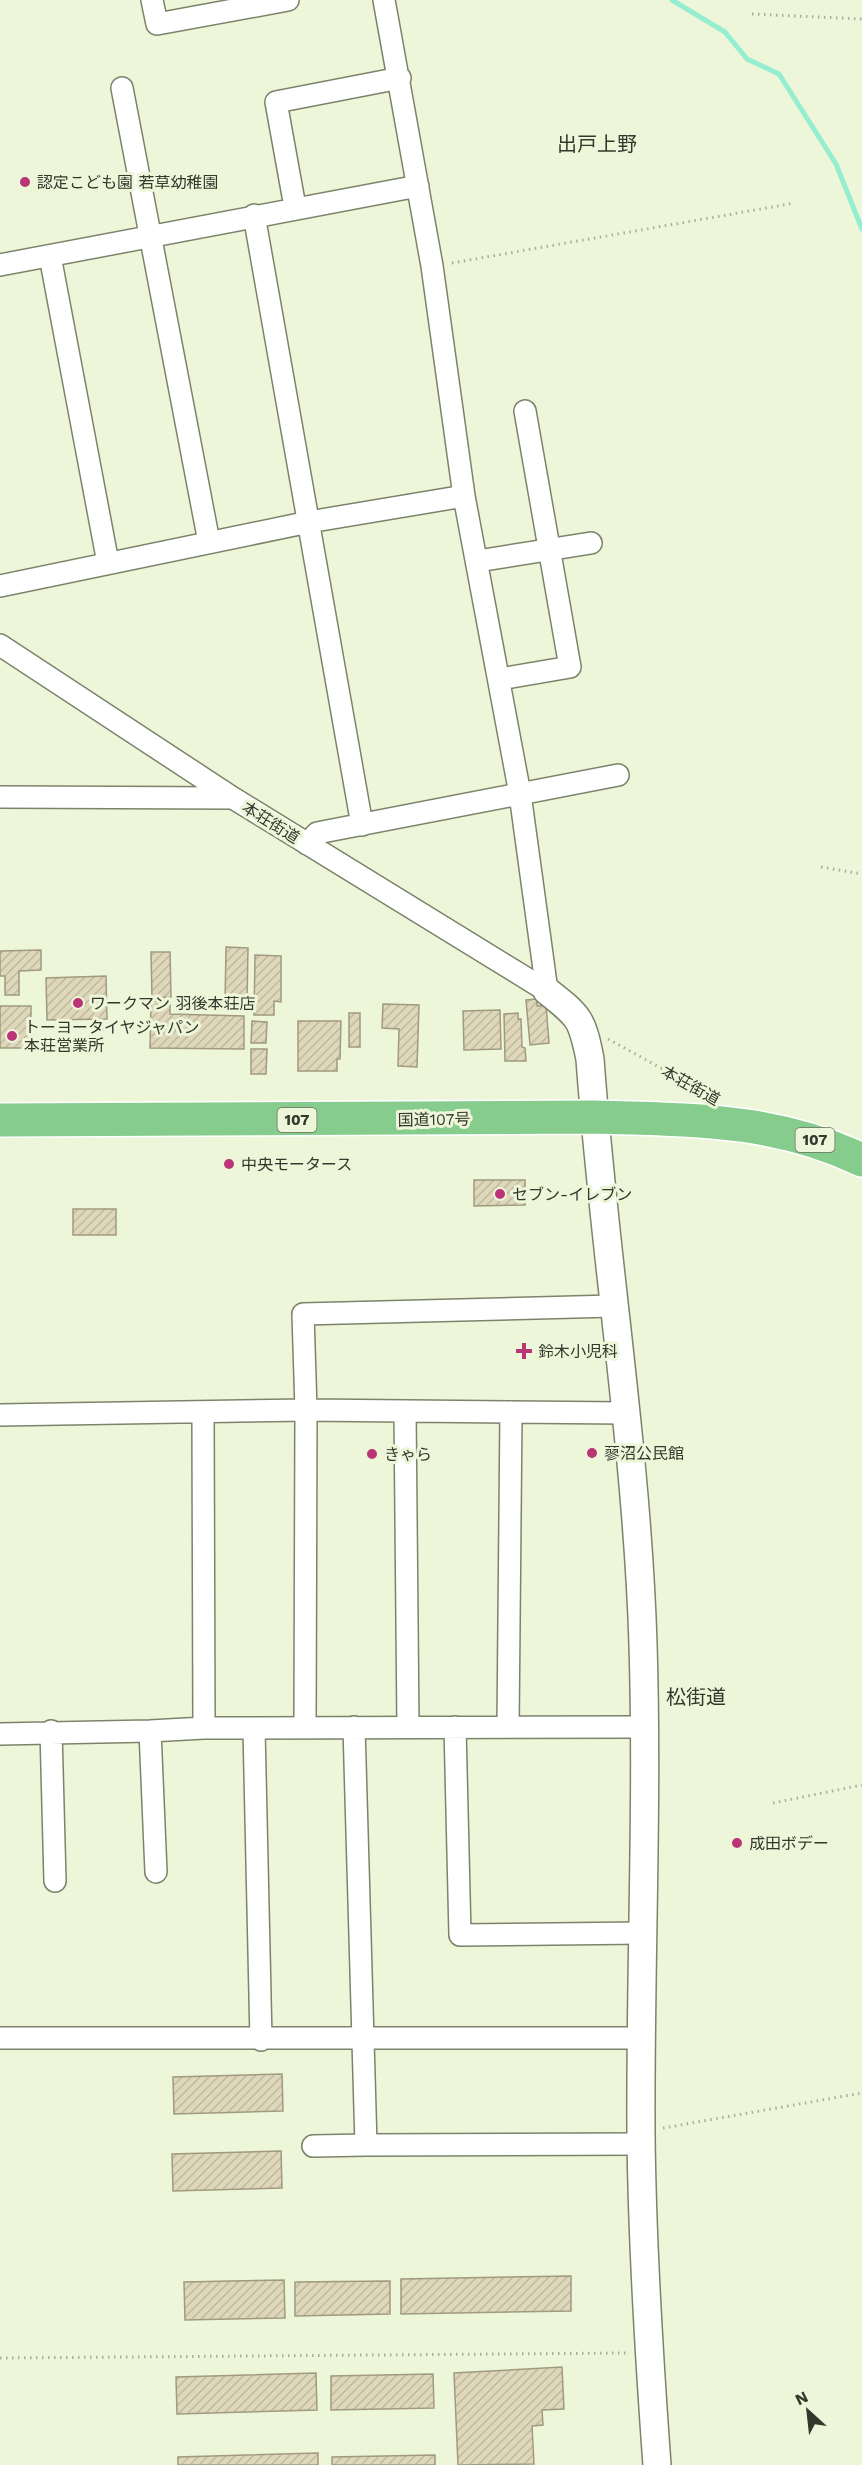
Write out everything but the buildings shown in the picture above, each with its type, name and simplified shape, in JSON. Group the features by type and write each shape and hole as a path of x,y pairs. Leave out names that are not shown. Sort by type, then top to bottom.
{"highway":[{"name":"国道107号","path":"0,1120 594,1117 766,1127 826,1143 862,1160"}],"street":[{"path":"152,0 157,24 288,0"},
{"path":"384,0 400,78 432,266 464,496 520,794 548,991 568,1007 583,1025 590,1059 613,1306 627,1413 643,1643 644,1933 641,2138 649,2353 657,2465"},
{"path":"295,207 276,102 400,78"},
{"path":"122,88 148,237 209,542"},
{"path":"0,265 295,207 418,186"},
{"path":"254,215 362,825"},
{"path":"50,256 108,563"},
{"path":"500,679 570,667 525,411"},
{"path":"1,582 108,563 309,522 464,496"},
{"path":"478,561 591,543"},
{"name":"本荘街道","path":"0,645 233,798 548,991"},
{"path":"307,844 317,833 618,775"},
{"path":"0,797 233,798"},
{"path":"305,1728 306,1410 303,1314 613,1306"},
{"path":"0,1415 306,1410 627,1413"},
{"path":"405,1411 408,1727"},
{"path":"508,1727 511,1412"},
{"path":"203,1413 204,1728"},
{"path":"354,1727 366,2145"},
{"path":"455,1727 460,1935 644,1933"},
{"path":"0,1734 204,1728 644,1727"},
{"path":"254,1729 261,2040"},
{"path":"51,1731 55,1881"},
{"path":"150,1731 156,1872"},
{"path":"0,2038 261,2040 643,2038"},
{"path":"313,2146 641,2138"}],"path":[{"path":"752,14 862,19"},
{"path":"432,266 795,203"},
{"path":"821,867 862,874"},
{"name":"本荘街道","path":"583,1025 718,1100"},
{"path":"773,1803 862,1785"},
{"path":"641,2138 862,2093"},
{"path":"0,2358 649,2353"}],"waterway":[{"path":"672,0 725,32 747,59 779,74 836,164 862,229"}],"place":[{"name":"認定こども園 若草幼稚園","path":"25,182"},
{"name":"ワークマン 羽後本荘店","path":"78,1003"},
{"name":"トーヨータイヤジャパン 本荘営業所","path":"12,1036"},
{"name":"中央モータース","path":"229,1164"},
{"name":"セブン-イレブン","path":"500,1194"},
{"name":"鈴木小児科","path":"524,1351"},
{"name":"蓼沼公民館","path":"592,1453"},
{"name":"きゃら","path":"372,1454"},
{"name":"成田ボデー","path":"737,1843"}],"district":[{"name":"出戸上野","path":"597,144"},
{"name":"松街道","path":"696,1697"}]}
